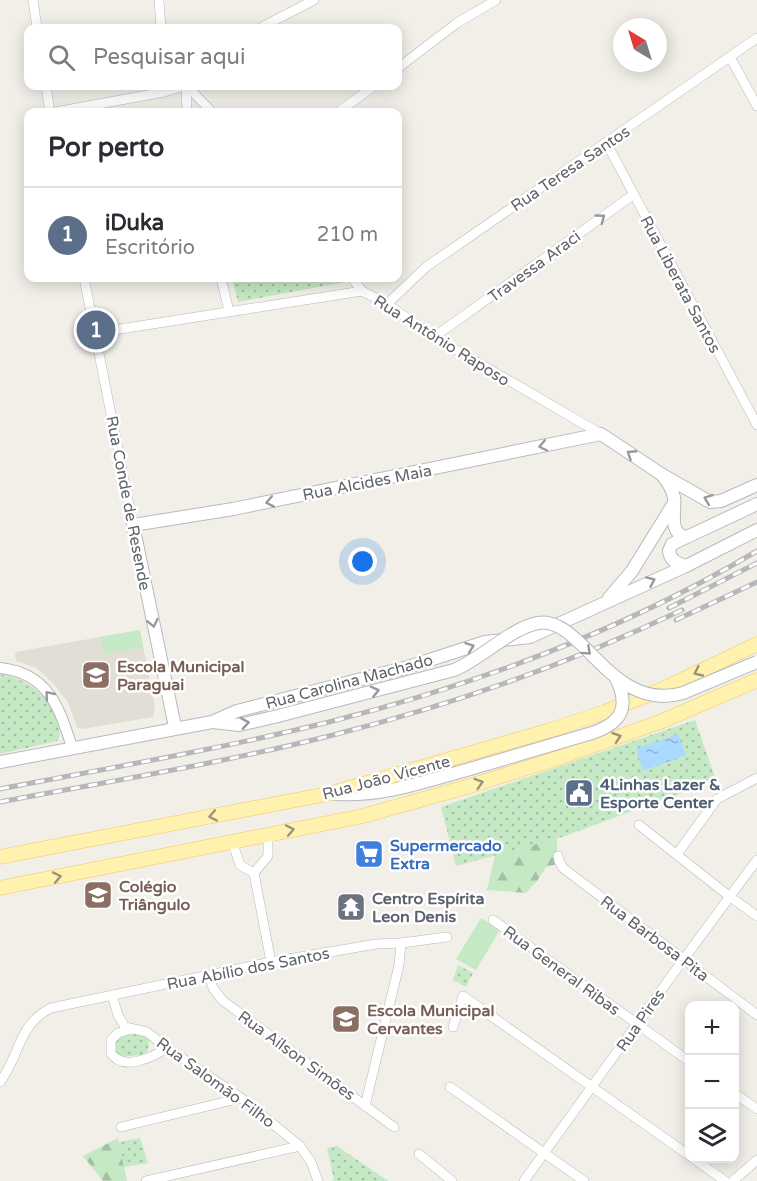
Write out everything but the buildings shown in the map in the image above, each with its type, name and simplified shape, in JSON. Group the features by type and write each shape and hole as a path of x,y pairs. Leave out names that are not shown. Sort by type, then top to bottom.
{"main road":[{"name":"Rua Alcides Maia","path":"133,525 233,510 601,434"},
{"name":"Rua Antônio Raposo","path":"601,434 661,474 706,500 714,502 726,500 757,485"},
{"path":"661,474 672,492 675,530 679,535 690,535"},
{"path":"601,604 619,588 632,571 674,502"},
{"path":"686,566 675,562 669,553 672,544 757,504"},
{"name":"Rua Conde de Resende","path":"133,525 175,727"},
{"name":"Rua Carolina Machado","path":"0,762 175,727 212,722 237,711 408,667 476,644 530,637 686,566 757,530"},
{"path":"212,722 239,725 454,670 473,661 523,629 539,623 551,624 563,630 616,677 642,693 672,696 695,689 757,662"},
{"name":"Rua João Vicente","path":"0,857 332,793 551,730 636,700 757,645"},
{"path":"332,793 359,795 390,791 567,741 610,725 619,716 623,704 616,677"},
{"name":"Rua João Vicente","path":"0,888 363,816 561,757 660,722 757,680"},
{"path":"551,730 565,740 565,748 561,757"}],"street":[{"path":"33,0 36,24"},
{"path":"159,0 160,24"},
{"path":"291,0 293,11"},
{"path":"402,65 457,23 496,0"},
{"path":"268,24 312,1"},
{"name":"Rua Teresa Santos","path":"387,304 426,267 607,144 757,38"},
{"path":"730,57 757,106"},
{"path":"47,90 49,108"},
{"path":"74,108 158,90"},
{"path":"186,90 187,108"},
{"path":"190,90 208,108"},
{"path":"344,108 368,90"},
{"name":"Rua Liberata Santos","path":"607,144 757,424"},
{"name":"Travessa Araci","path":"434,337 633,195"},
{"name":"Rua Conde de Resende","path":"85,282 133,525"},
{"path":"222,282 229,311"},
{"path":"355,282 362,291"},
{"name":"Rua Antônio Raposo","path":"95,333 362,291 387,304 434,337 601,434"},
{"path":"0,668 12,669 35,680 47,690 62,716 72,747"},
{"path":"677,854 717,799 757,778"},
{"path":"639,825 729,897 757,916"},
{"path":"254,873 267,858 268,834"},
{"path":"232,841 240,865 254,873 271,962"},
{"name":"Rua Barbosa Pita","path":"558,856 563,868 757,1015"},
{"name":"Rua Pires","path":"524,1181 682,960 757,860"},
{"name":"Rua General Ribas","path":"493,920 685,1059"},
{"name":"Rua Abílio dos Santos","path":"0,1082 14,1059 27,1027 51,1008 271,962 376,944 447,937"},
{"path":"365,1106 399,965 401,943"},
{"name":"Rua Aílson Simões","path":"209,975 213,988 222,1000 394,1127"},
{"name":"Rua Salomão Filho","path":"112,995 120,1018 126,1027 147,1032 241,1098 300,1146 311,1162 318,1181"},
{"path":"453,1027 463,996 685,1153"},
{"path":"120,1018 111,1040 110,1048 113,1057 121,1062 149,1058 167,1048"},
{"path":"115,1034 131,1029"},
{"path":"450,1087 584,1181"},
{"path":"739,1096 757,1109"},
{"path":"121,1127 241,1098"},
{"name":"Rua Salomão Filho","path":"146,1181 300,1146"},
{"path":"419,1154 452,1181"},
{"path":"700,1163 725,1181"},
{"path":"733,1181 755,1165"}],"shaded area":[{"name":"Escola Municipal Paraguai","path":"140,630 155,708 153,717 82,729 77,727 68,702 51,681 36,668 16,661 15,652"}],"green space":[{"path":"233,282 345,282 238,302"},
{"path":"140,630 143,647 104,654 100,637"},
{"path":"0,674 23,681 41,694 54,712 60,736 57,741 0,754"},
{"name":"4Linhas Lazer & Esporte Center","path":"695,720 716,780 562,837 456,866 441,807"},
{"path":"557,838 557,864 546,867 526,893 487,890 495,855"},
{"path":"481,918 500,930 476,970 456,959"},
{"path":"458,965 473,973 466,987 453,980"},
{"path":"144,1035 149,1040 148,1051 142,1055 121,1057 115,1051 116,1040 122,1036"},
{"path":"118,1138 127,1181 103,1181 83,1156"},
{"path":"140,1138 148,1163 124,1167 119,1142"},
{"path":"337,1146 388,1181 331,1181 334,1180 327,1148"}],"water":[{"path":"678,734 686,755 643,771 636,749"}],"railway":[{"path":"0,789 288,732 440,690 495,672 603,630 655,606 757,551"},
{"path":"669,608 757,563"},
{"path":"676,620 757,582"},
{"path":"0,802 250,754 378,723 466,696 554,665 682,610"}],"place":[{"name":"iDuka","path":"96,330"},
{"name":"Escola Municipal Paraguai","path":"96,675"},
{"name":"4Linhas Lazer & Esporte Center","path":"579,793"},
{"name":"Supermercado Extra","path":"369,854"},
{"name":"Colégio Triângulo","path":"98,895"},
{"name":"Centro Espírita Leon Denis","path":"351,907"},
{"name":"Escola Municipal Cervantes","path":"346,1019"}]}
